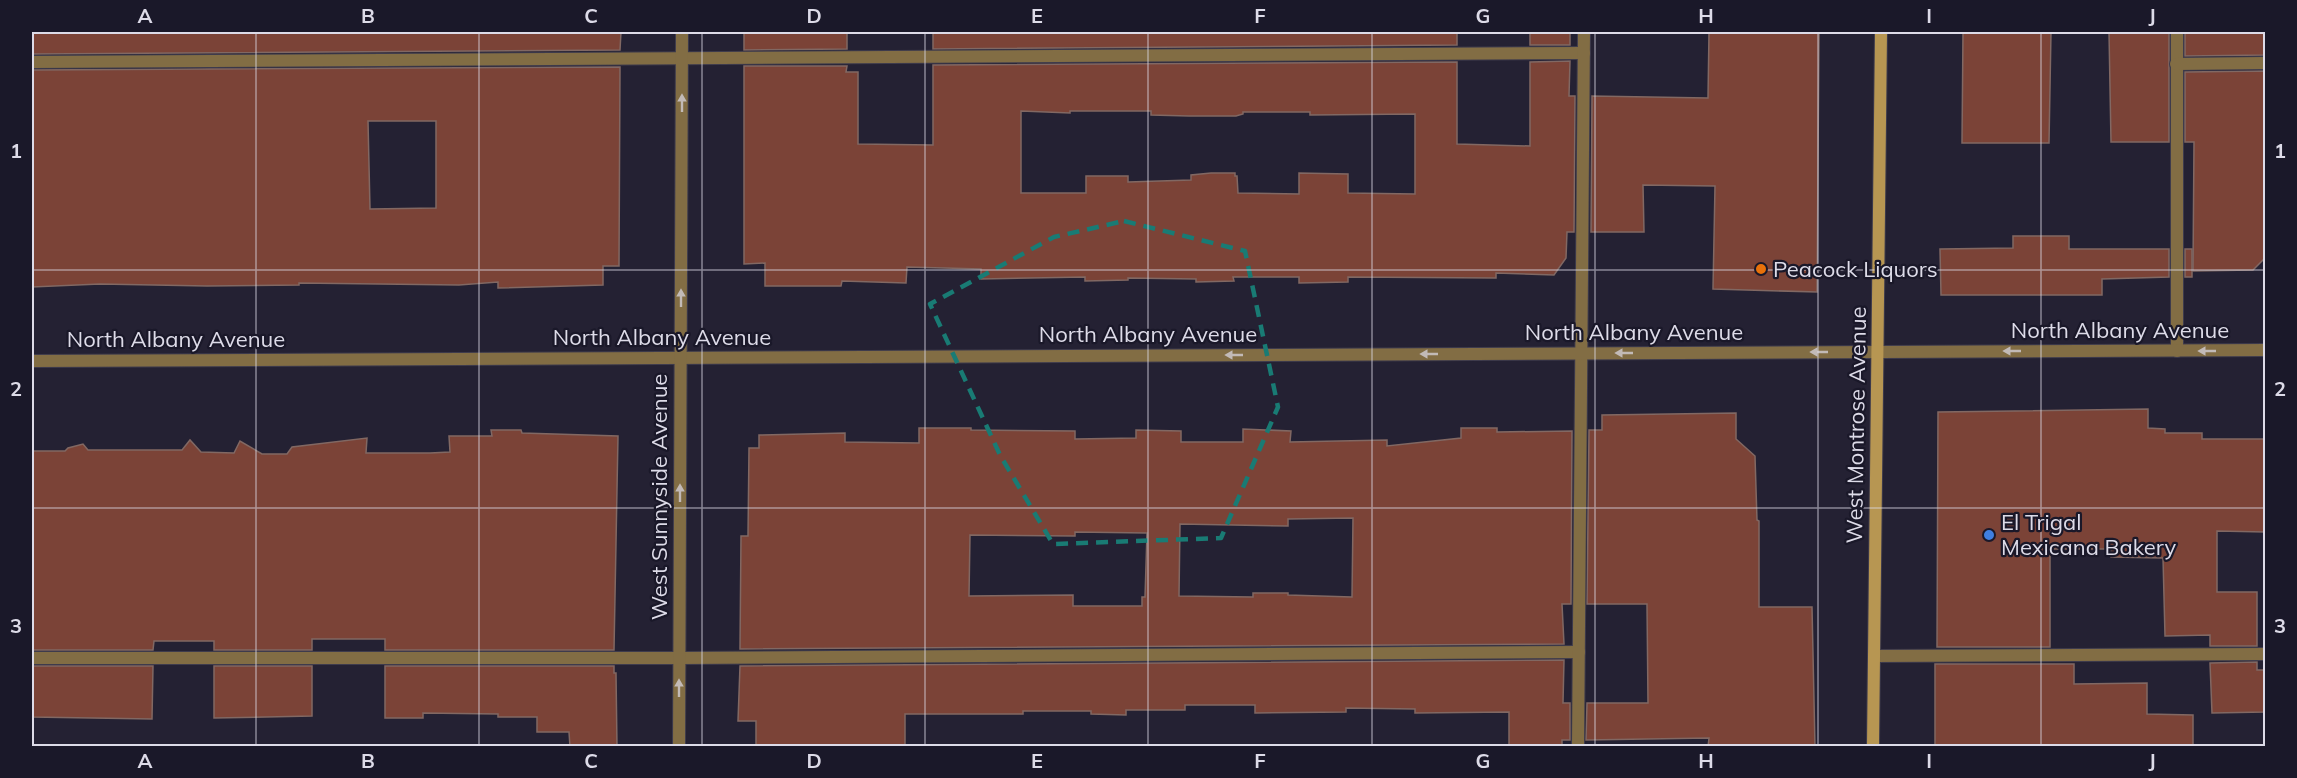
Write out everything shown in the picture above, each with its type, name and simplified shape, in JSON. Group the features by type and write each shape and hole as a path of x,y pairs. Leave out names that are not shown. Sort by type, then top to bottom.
{"main road":[{"name":"West Montrose Avenue","path":"1874,747 1881,32"}],"street":[{"name":"West Sunnyside Avenue","path":"679,747 682,32"},
{"path":"1578,747 1584,32"},
{"path":"2177,32 2177,351"},
{"path":"32,62 1584,52"},
{"path":"2176,64 2265,63"},
{"name":"North Albany Avenue","path":"32,361 2265,350"},
{"path":"32,658 680,658 1579,652"},
{"path":"1874,656 2265,654"}],"highlighted area":[{"path":"1124,221 1245,251 1278,407 1221,538 1053,544 1000,455 930,304 1054,237"}],"building":[{"path":"32,32 621,32 620,50 32,54"},
{"path":"744,32 847,32 847,49 744,50"},
{"path":"933,32 1457,32 1457,45 933,49"},
{"path":"1530,32 1570,32 1570,45 1530,45"},
{"path":"1709,32 1819,32 1817,292 1713,289 1715,186 1643,185 1644,232 1591,232 1592,96 1708,98"},
{"path":"1963,32 2051,32 2049,143 1962,143"},
{"path":"2109,32 2169,32 2169,142 2111,142"},
{"path":"2185,32 2265,32 2265,55 2185,56"},
{"path":"1570,61 1569,96 1575,96 1574,232 1567,232 1566,258 1554,275 1496,273 1496,278 1348,277 1348,282 1299,283 1299,277 1233,277 1234,281 1196,282 1196,279 1128,278 1128,280 1085,281 1085,277 981,279 981,269 907,267 906,283 842,281 841,286 765,286 765,263 744,264 744,66 847,66 846,72 858,72 858,144 933,145 933,65 1457,62 1457,144 1530,146 1530,62","holes":["1021,111 1070,113 1070,111 1151,111 1151,115 1189,116 1236,116 1243,112 1310,112 1310,115 1415,114 1415,194 1348,193 1348,174 1299,173 1299,194 1238,193 1235,173 1191,175 1191,180 1128,182 1128,176 1086,176 1086,193 1021,193"]},
{"path":"620,67 619,266 603,266 603,285 498,288 498,282 459,285 299,283 299,285 100,284 32,287 32,70","holes":["368,121 436,121 436,208 370,209"]},
{"path":"2265,71 2265,258 2253,270 2193,271 2194,142 2185,142 2185,72"},
{"path":"2013,236 2069,236 2069,249 2169,249 2169,277 2102,279 2102,295 1941,295 1940,249 2013,248"},
{"path":"2185,249 2192,249 2192,277 2185,277"},
{"path":"2148,409 2148,428 2165,429 2165,433 2202,433 2202,439 2265,439 2265,532 2217,531 2217,592 2257,592 2257,646 2210,646 2210,635 2165,636 2163,558 2111,557 2111,549 2050,549 2050,647 1937,647 1938,412"},
{"path":"1736,413 1736,439 1755,456 1757,520 1759,521 1759,607 1812,607 1815,747 1708,747 1709,738 1586,740 1587,703 1648,703 1647,604 1587,604 1589,430 1602,430 1602,415"},
{"path":"919,428 1075,431 1075,439 1136,438 1136,430 1181,431 1181,442 1243,442 1243,429 1291,431 1290,442 1387,440 1387,446 1461,438 1461,428 1497,428 1497,432 1572,431 1571,604 1562,604 1564,644 740,649 741,536 748,536 749,448 759,448 759,435 845,433 845,442 919,443","holes":["1353,518 1352,597 1288,595 1288,593 1253,593 1253,597 1179,596 1180,524 1288,526 1288,519","1075,532 1147,533 1145,597 1142,597 1142,606 1073,606 1073,595 969,596 970,535 1075,536"]},
{"path":"491,430 618,436 614,650 385,650 385,639 312,639 312,650 214,650 214,641 154,641 153,650 32,650 32,451 65,451 83,444 88,450 182,450 190,440 201,452 234,453 240,441 262,454 287,454 292,447 367,438 366,453 430,453 450,452 449,436 492,436"},
{"path":"1564,660 1563,703 1570,703 1570,740 1562,740 1562,747 1509,747 1509,712 1415,713 1415,709 1346,708 1346,712 1255,713 1255,705 1185,705 1185,710 1126,710 1126,715 1091,714 1091,711 1023,711 1023,714 905,714 905,747 756,747 756,721 738,721 740,666"},
{"path":"2257,662 2257,670 2265,670 2265,712 2212,713 2210,663"},
{"path":"1935,664 2074,664 2074,684 2147,683 2147,714 2193,715 2193,747 1935,747"},
{"path":"32,666 153,666 152,719 32,717"},
{"path":"214,666 312,666 312,716 214,718"},
{"path":"385,666 614,666 617,747 570,747 569,732 537,732 537,717 423,713 423,718 385,718"}],"place":[{"name":"Peacock Liquors","path":"1761,269"},
{"name":"El Trigal Mexicana Bakery","path":"1989,535"}]}
